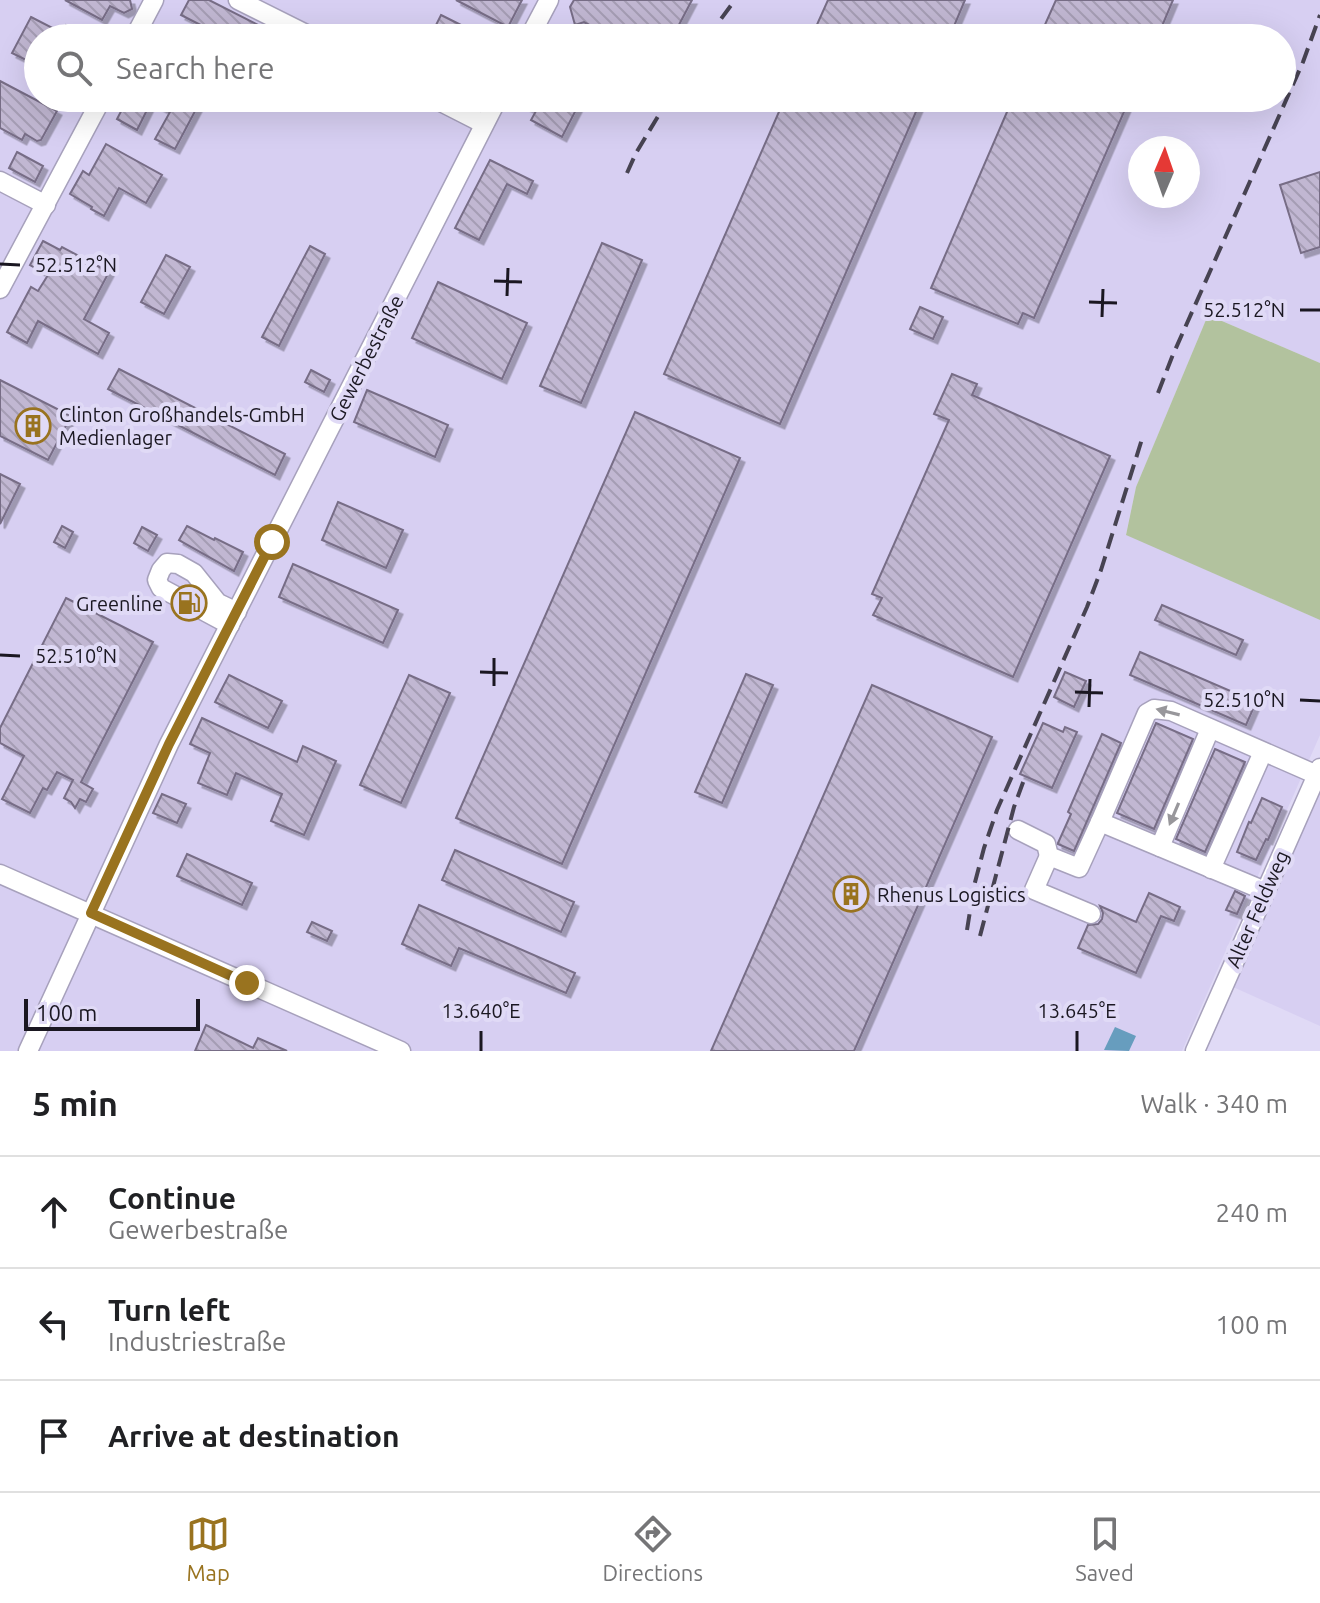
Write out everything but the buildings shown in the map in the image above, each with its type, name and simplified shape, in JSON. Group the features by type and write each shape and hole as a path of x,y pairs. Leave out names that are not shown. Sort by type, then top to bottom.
{"street":[{"path":"141,24 154,0"},
{"path":"238,0 286,24"},
{"path":"536,24 549,0"},
{"path":"0,289 95,112"},
{"path":"460,112 484,124"},
{"name":"Gewerbestraße","path":"28,1051 169,744 490,112"},
{"path":"0,181 46,205"},
{"path":"1049,856 1079,868 1147,713 1154,709 1171,711 1263,752 1318,772"},
{"path":"1160,847 1210,729"},
{"path":"1211,869 1263,752"},
{"name":"Alter Feldweg","path":"1195,1051 1318,772"},
{"path":"1100,822 1265,891"},
{"path":"1018,830 1046,844 1049,856 1034,890 1091,914"},
{"path":"0,874 401,1051"}],"shaded area":[{"path":"0,0 1320,0 1320,363 1208,315 1136,487 1126,534 1320,620 1320,735 1257,878 1246,890 1250,895 1182,1051 0,1051"},
{"path":"1320,788 1320,1026 1233,987"}],"green space":[{"path":"1208,315 1320,363 1320,620 1126,535 1136,487"}],"water":[{"path":"1115,1027 1136,1036 1129,1051 1104,1050"}],"railway":[{"path":"717,24 735,0"},
{"path":"1296,78 1320,15"},
{"path":"627,173 661,112"},
{"path":"1158,393 1281,112"},
{"path":"967,930 974,886 997,810 1087,607 1142,439"},
{"path":"980,936 1014,807 1025,777"}],"place":[{"name":"Clinton Großhandels-GmbH Medienlager","path":"33,426"},
{"name":"Greenline","path":"189,603"},
{"name":"Rhenus Logistics","path":"851,894"}],"route":[{"path":"247,983 91,913 169,744 272,542"}]}
